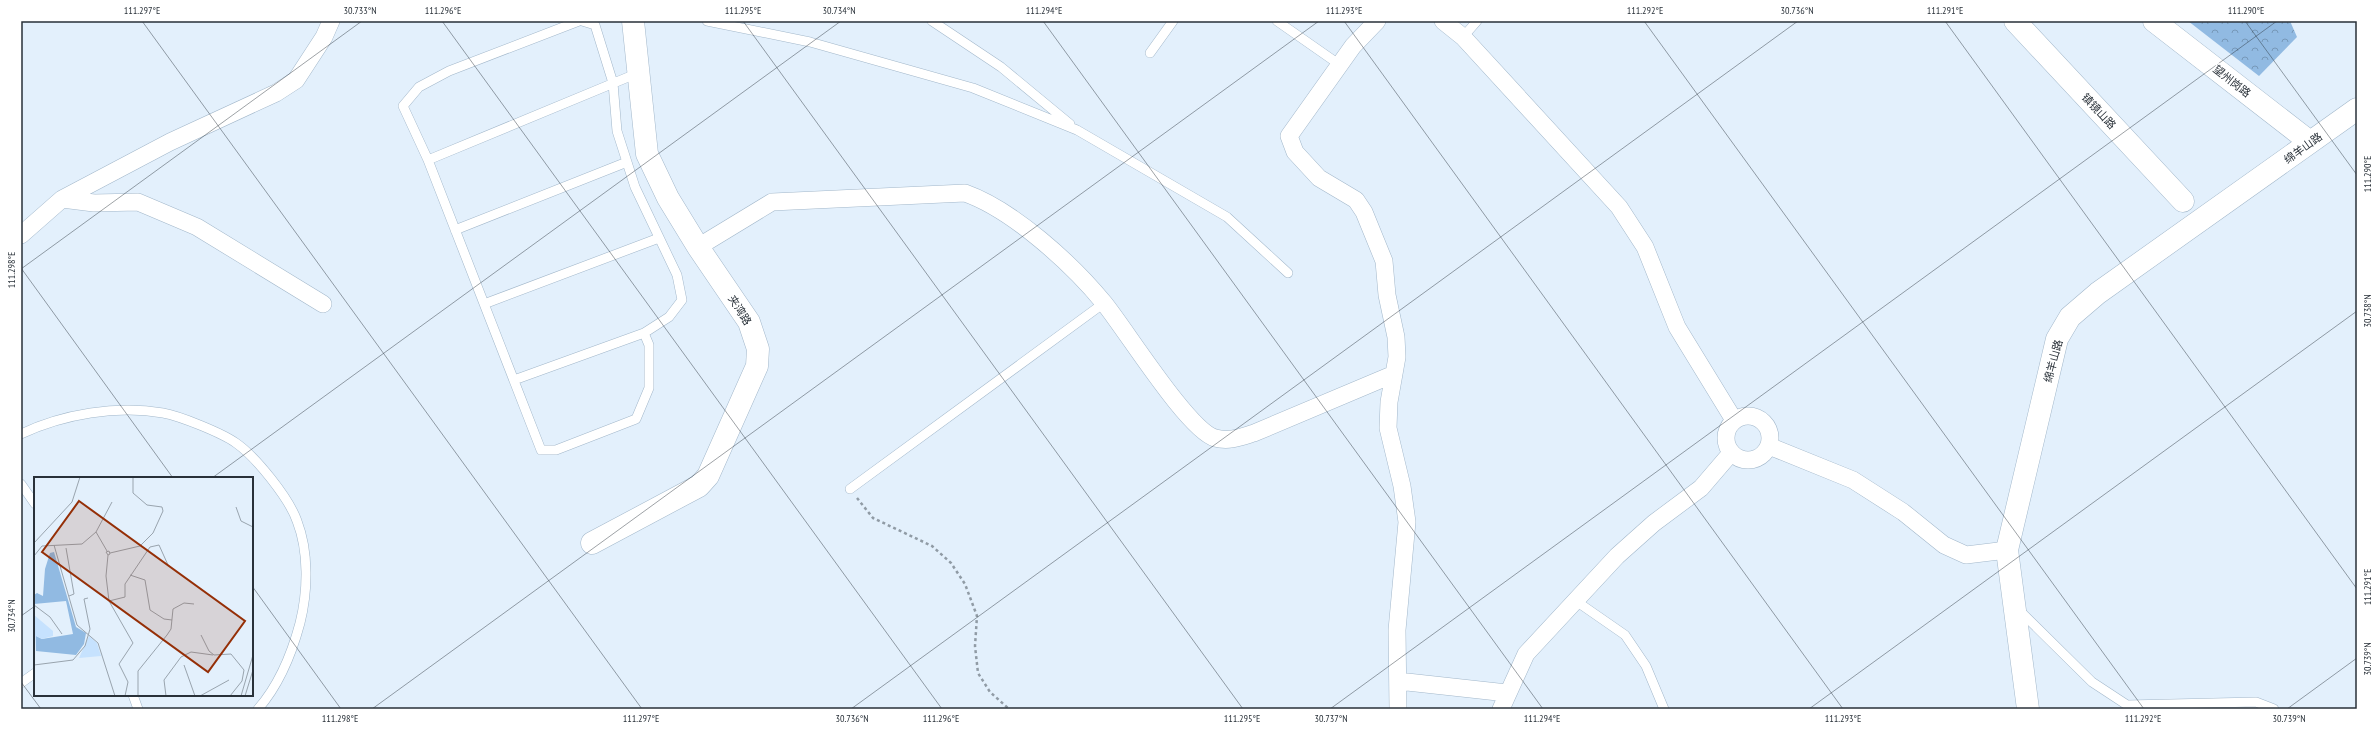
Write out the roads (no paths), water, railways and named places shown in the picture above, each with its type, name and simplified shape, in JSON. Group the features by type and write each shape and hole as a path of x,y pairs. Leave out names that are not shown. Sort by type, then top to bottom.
{"street":[{"path":"21,234 62,199 170,142 276,93 296,80 324,37 331,21"},
{"name":"夹湾路","path":"592,543 699,486 708,476 757,366 758,349 749,322 698,247 668,198 647,154 633,21"},
{"path":"1377,21 1353,46 1289,136 1295,152 1319,178 1356,200 1369,223 1384,260 1387,295 1396,337 1394,374 1388,428 1402,486 1407,522 1397,630 1398,709"},
{"path":"1443,21 1463,38 1618,207 1645,247 1677,327 1734,420"},
{"name":"镇镜山路","path":"2015,21 2183,201"},
{"name":"望州岗路","path":"2154,21 2310,142"},
{"name":"绵羊山路","path":"2028,709 2007,550 2057,339 2070,317 2098,293 2196,226 2357,109"},
{"path":"698,247 772,202 965,193 978,198 1023,226 1071,267 1104,303 1189,419 1214,438 1232,440 1254,433 1394,374"},
{"path":"62,199 94,203 138,202 197,227 323,304"},
{"path":"1748,416 1761,420 1769,431 1769,446 1765,452 1752,460 1744,460 1731,453 1725,439 1729,425 1734,420 1748,416"},
{"path":"1769,446 1853,480 1903,512 1944,545 1966,555 2007,550"},
{"path":"1500,709 1526,654 1632,542 1701,488 1731,453"},
{"path":"1398,681 1507,693"}],"lane":[{"path":"579,21 449,71 419,88 402,106 428,160 541,450 556,450 636,419 649,388 649,345 644,333"},
{"path":"514,380 644,333 669,317 682,300 677,275 635,186 617,131 613,83 595,26 582,21"},
{"path":"707,21 810,42 973,88 1077,130 1227,216 1288,273"},
{"path":"932,21 1001,67 1077,130"},
{"path":"1150,53 1173,21"},
{"path":"1277,21 1340,65"},
{"path":"1463,38 1477,21"},
{"path":"428,160 638,73"},
{"path":"455,230 627,162"},
{"path":"484,304 659,238"},
{"path":"850,489 1104,303"},
{"path":"21,434 83,414 126,412 164,413 202,427 236,443 271,478 297,521 305,560 305,604 292,648 279,678 258,709"},
{"path":"21,484 34,503"},
{"path":"1576,601 1625,635 1646,666 1664,709"},
{"path":"2014,605 2092,682 2127,705 2256,702 2274,709"},
{"path":"21,683 34,674"},
{"path":"133,696 138,709"}]}
